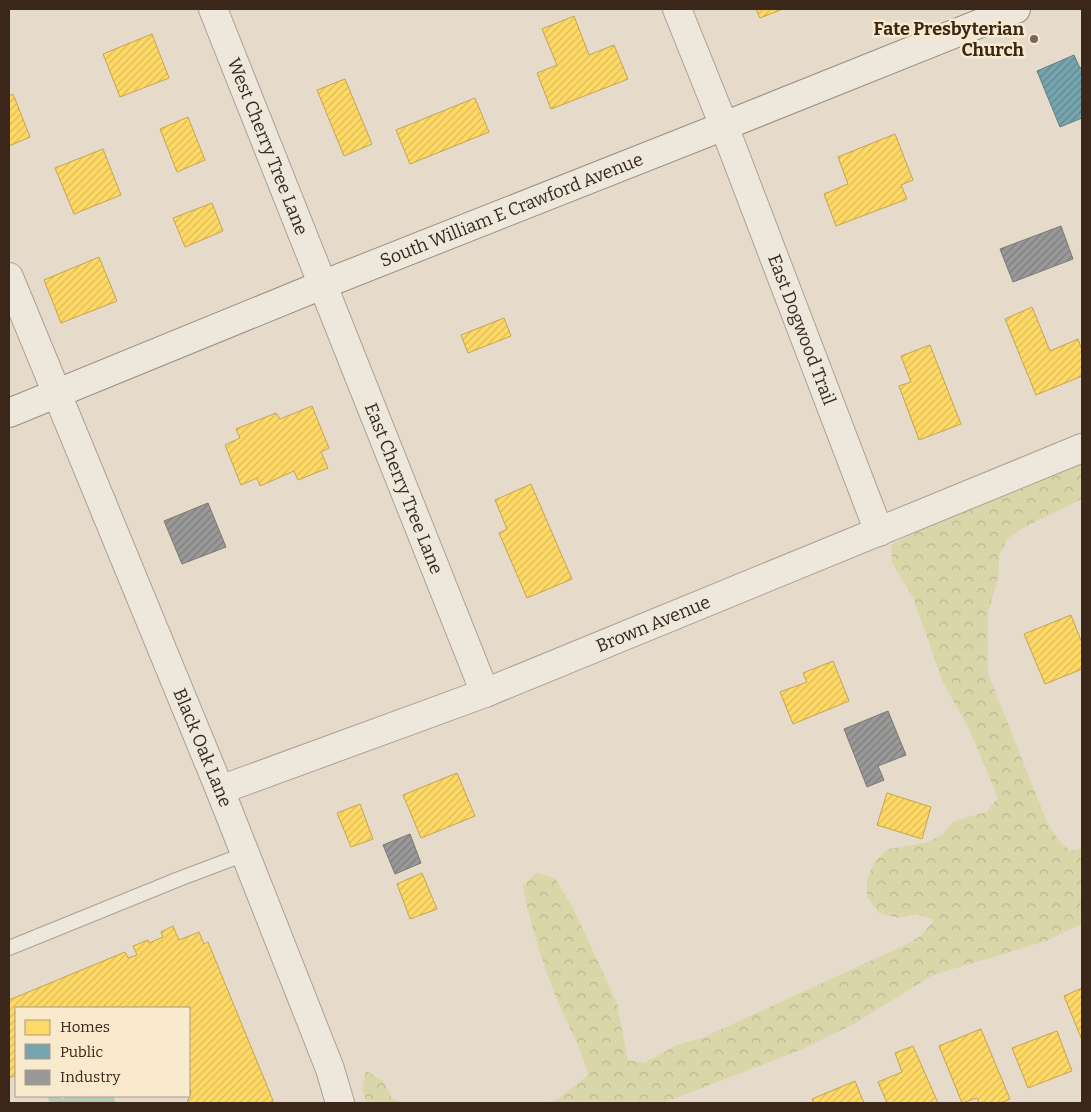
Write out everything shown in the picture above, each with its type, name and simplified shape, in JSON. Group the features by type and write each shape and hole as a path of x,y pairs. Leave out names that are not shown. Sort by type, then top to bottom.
{"street":[{"name":"West Cherry Tree Lane","path":"213,9 322,285"},
{"name":"East Dogwood Trail","path":"676,9 724,126 879,532"},
{"name":"South William E Crawford Avenue","path":"9,413 322,285 1016,9"},
{"name":"Black Oak Lane","path":"9,277 220,790 330,1069 340,1103"},
{"name":"East Cherry Tree Lane","path":"322,285 485,693"},
{"name":"Brown Avenue","path":"220,790 485,693 1082,448"}],"lane":[{"path":"9,948 179,878 245,854"}],"green space":[{"path":"1082,461 1082,499 1025,527 1008,538 999,555 999,574 988,613 988,673 1046,820 1056,837 1070,851 1082,848 1082,924 1046,941 933,975 852,1025 798,1051 663,1103 541,1103 556,1100 588,1075 577,1043 553,990 529,912 523,886 536,873 555,878 575,912 617,1003 628,1060 644,1063 677,1045 702,1038 905,945 922,935 934,920 917,914 899,918 879,913 867,897 867,880 874,862 888,849 925,843 942,835 954,821 986,812 998,798 970,731 943,682 912,595 892,563 891,545 924,527"},
{"path":"366,1071 383,1081 392,1098 402,1103 367,1103 362,1089"}],"water":[{"path":"47,1097 61,1097 62,1099 67,1097 113,1097 116,1103 50,1103"}],"building: Homes":[{"path":"756,9 783,9 760,18"},
{"path":"574,16 589,55 614,45 628,79 551,109 537,73 557,65 542,29"},
{"path":"152,34 169,78 120,97 103,54"},
{"path":"345,79 372,144 344,156 317,90"},
{"path":"13,94 30,137 9,146 9,96"},
{"path":"475,98 489,132 410,164 396,130"},
{"path":"188,117 205,160 177,172 160,129"},
{"path":"895,134 913,180 901,185 907,199 836,226 824,194 848,184 838,157"},
{"path":"103,149 121,195 74,214 55,168"},
{"path":"212,203 223,231 185,247 173,218"},
{"path":"99,257 117,301 61,323 44,280"},
{"path":"1032,307 1050,351 1078,339 1082,350 1082,376 1036,395 1005,319"},
{"path":"504,318 511,336 468,353 461,335"},
{"path":"930,345 961,424 919,440 899,386 911,382 901,356"},
{"path":"312,406 329,448 321,452 328,468 298,480 294,471 260,486 257,478 241,485 225,445 240,438 236,429 276,413 280,419"},
{"path":"531,484 572,579 527,598 499,533 507,529 495,500"},
{"path":"1071,615 1082,643 1082,669 1045,684 1024,634"},
{"path":"833,661 849,701 793,724 780,692 807,682 803,673"},
{"path":"457,773 475,816 421,838 403,795"},
{"path":"887,793 931,807 922,839 877,825"},
{"path":"360,804 373,839 351,847 337,813"},
{"path":"422,873 437,909 410,919 397,884"},
{"path":"173,926 179,940 199,932 204,944 208,942 274,1103 187,1103 191,1092 190,1007 15,1007 15,1075 9,1078 9,1000 125,952 128,958 137,955 133,946 148,940 149,943 163,937 161,932"},
{"path":"1082,988 1082,1040 1064,996"},
{"path":"981,1029 1010,1099 1000,1103 979,1103 977,1098 962,1103 939,1046"},
{"path":"1057,1031 1072,1071 1028,1088 1012,1048"},
{"path":"913,1046 938,1103 887,1103 878,1082 902,1072 895,1053"},
{"path":"855,1081 864,1103 814,1103 812,1099"}],"building: Public":[{"path":"1074,55 1080,68 1082,67 1082,118 1060,127 1037,71"}],"building: Industry":[{"path":"1061,226 1073,259 1013,282 1000,249"},
{"path":"208,503 226,547 182,564 164,521"},
{"path":"888,711 906,755 878,766 884,780 867,787 844,729"},
{"path":"410,834 421,863 395,874 383,845"}],"place":[{"name":"Fate Presbyterian Church","path":"1034,39"}]}
